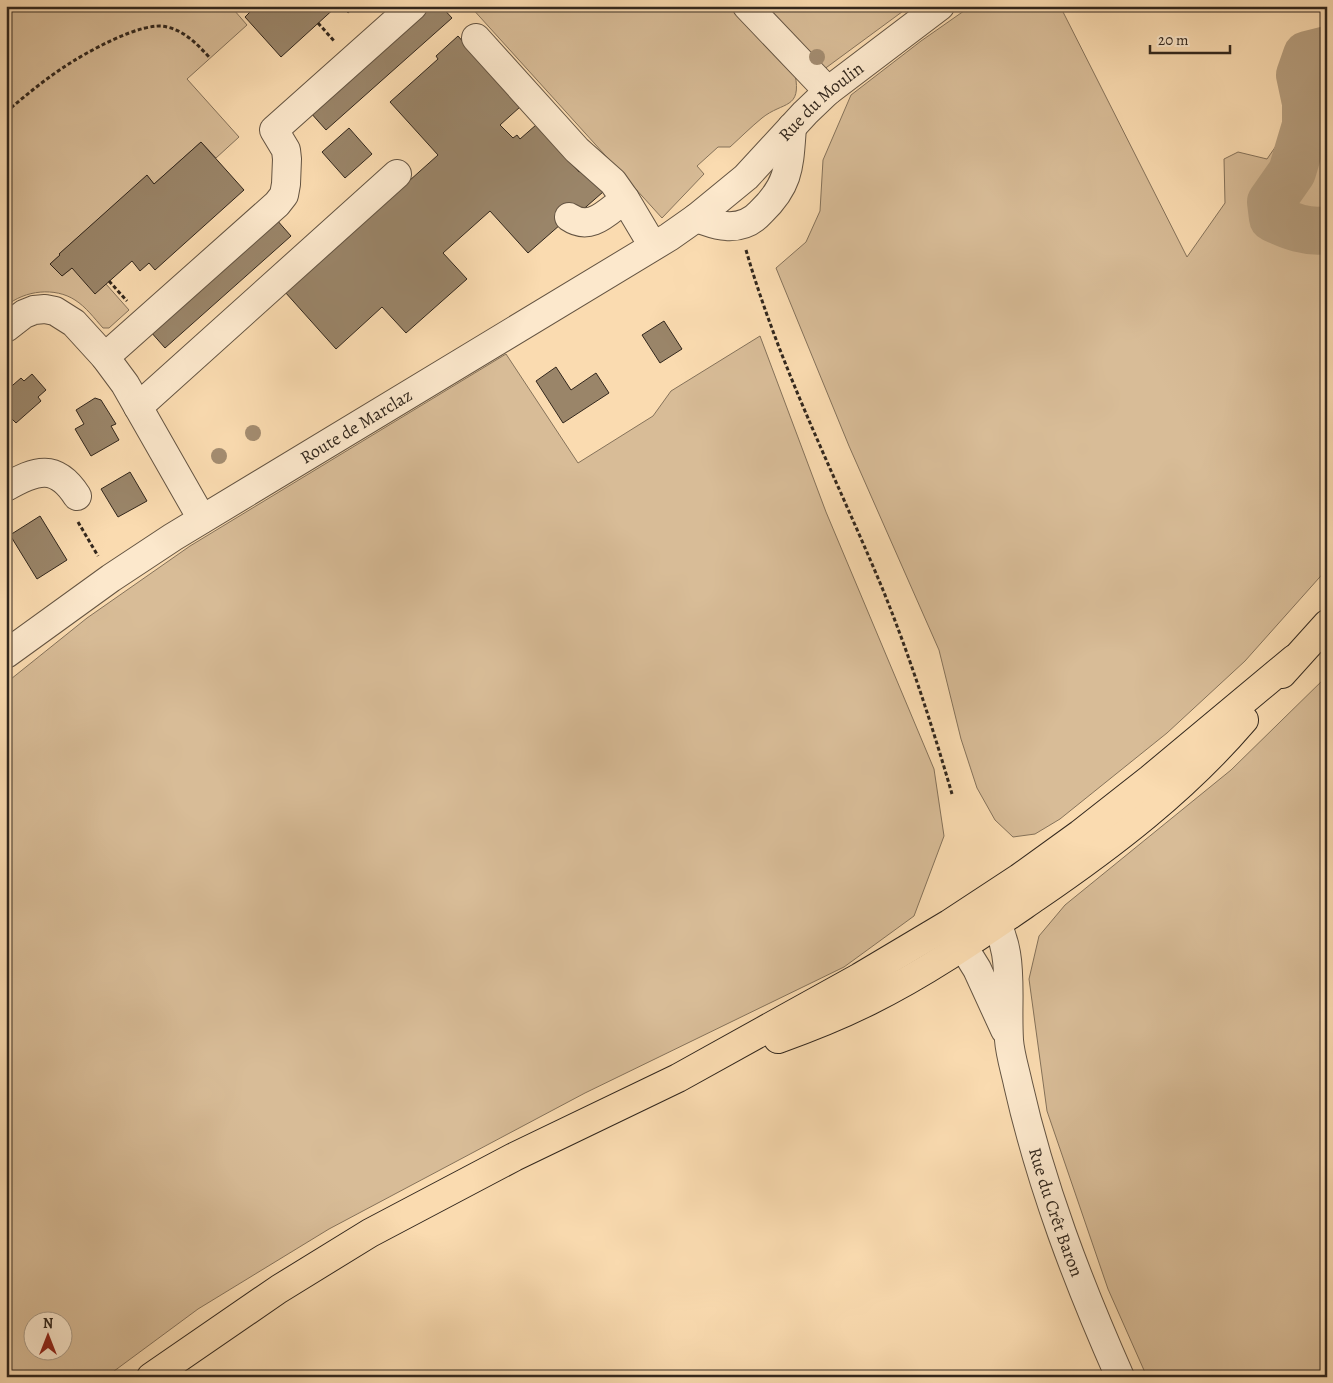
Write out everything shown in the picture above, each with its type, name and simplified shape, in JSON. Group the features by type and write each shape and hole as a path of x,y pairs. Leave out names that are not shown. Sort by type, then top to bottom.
{"main road":[{"path":"151,1377 279,1289 370,1233 482,1174 678,1078 852,982 956,935 990,913 1080,834 1173,760 1294,659 1327,624"}],"street":[{"path":"105,357 277,204 284,195 287,158 286,150 274,130 413,6"},
{"path":"747,6 828,91"},
{"name":"Rue du Moulin","path":"704,212 746,177 828,91 940,6"},
{"path":"476,38 577,150 613,182 653,246"},
{"path":"704,212 725,226 739,226 758,216 774,200 783,185 788,167 792,127"},
{"path":"138,407 398,174"},
{"path":"569,217 583,223 591,222 625,199"},
{"name":"Route de Marclaz","path":"6,654 111,578 202,519 653,246 704,212"},
{"path":"6,328 24,314 45,310 55,311 74,323 105,357 125,384 202,519"},
{"path":"6,487 32,474 50,473 67,483 77,496"},
{"name":"Rue du Crêt Baron","path":"990,913 1004,940 1009,965 1010,1041 1032,1140 1048,1196 1085,1294 1120,1377"},
{"name":"Rue du Crêt Baron","path":"956,935 988,993 1010,1041"}],"path":[{"path":"6,112 64,67 121,36 141,29 154,26 172,28 190,39 210,58"},
{"path":"739,226 762,305 774,337 898,630 930,720 952,794"}],"shaded area":[{"path":"6,6 239,6 234,10 247,25 187,79 239,137 216,158 201,142 154,184 147,176 51,263 62,276 72,268 106,284 129,310 109,328 103,328 75,300 58,293 40,292 22,296 6,306"},
{"path":"470,6 734,6 795,74 796,94 789,103 762,118 730,147 718,147 697,166 704,174 662,218"},
{"path":"762,6 910,6 823,70"},
{"path":"971,6 1060,6 1187,257 1225,203 1224,159 1238,152 1267,159 1296,117 1282,80 1293,47 1327,27 1327,569 1245,661 1167,733 1060,819 1035,834 1013,837 995,820 977,788 961,739 939,650 849,446 776,268 806,242 820,211 823,160 851,95 921,41"},
{"path":"760,336 826,512 934,769 944,836 914,916 844,967 585,1093 329,1229 198,1309 106,1377 6,1377 6,683 87,618 190,546 506,354 578,463 653,416 671,391"},
{"path":"1327,676 1327,1377 1147,1377 1108,1289 1047,1111 1029,979 1039,936 1065,905 1231,770"}],"building":[{"path":"256,6 337,6 281,57 245,17"},
{"path":"342,6 356,6 348,13"},
{"path":"430,6 441,6 452,18 326,130 310,112"},
{"path":"458,36 520,107 500,125 513,138 517,135 520,139 536,125 579,172 582,170 603,192 579,213 577,210 528,253 490,211 443,253 467,279 406,333 382,307 336,349 285,292 438,155 390,102 438,59 436,56"},
{"path":"349,128 372,154 345,178 322,152"},
{"path":"201,142 244,190 155,270 149,263 140,271 132,261 95,294 72,268 62,276 50,264 147,175 154,184"},
{"path":"276,219 291,236 165,348 150,331"},
{"path":"664,321 682,349 660,363 642,335"},
{"path":"556,367 571,390 596,373 609,393 563,423 536,381"},
{"path":"32,374 46,390 38,397 41,401 16,423 6,413 6,391 21,378 24,381"},
{"path":"95,398 101,400 116,424 111,426 119,440 91,456 75,429 84,424 76,410"},
{"path":"130,472 147,501 118,517 101,489"},
{"path":"40,516 67,560 37,579 10,535"}],"waterway":[{"path":"1327,50 1307,55 1300,75 1306,103 1306,125 1292,172 1271,202 1273,218 1306,230 1327,230"}]}
